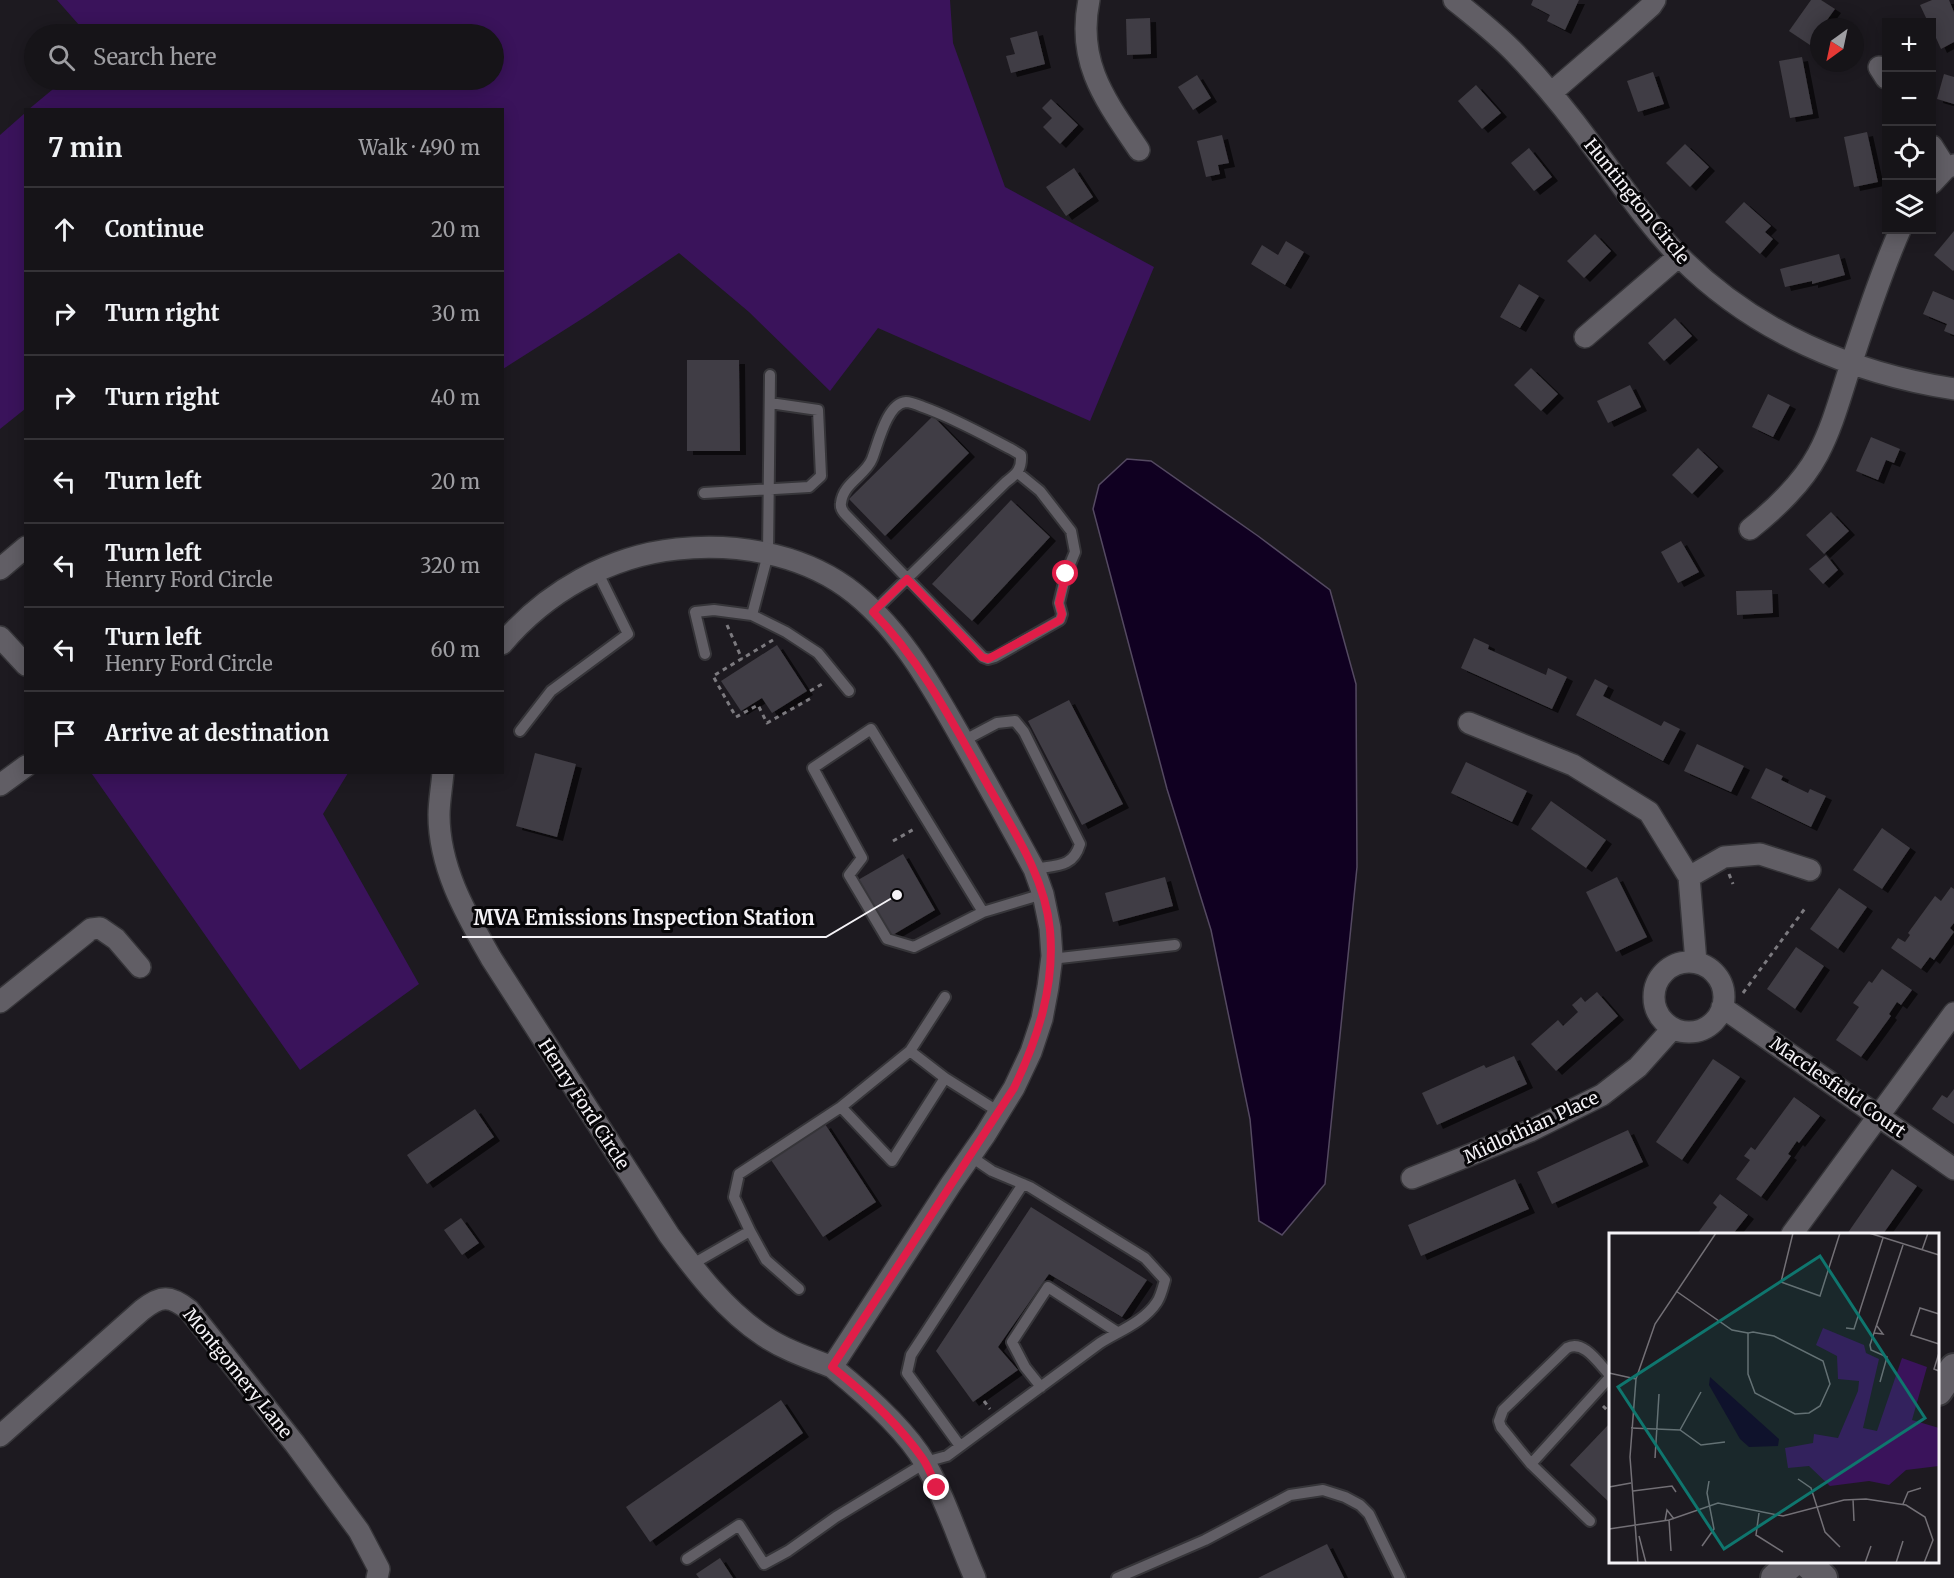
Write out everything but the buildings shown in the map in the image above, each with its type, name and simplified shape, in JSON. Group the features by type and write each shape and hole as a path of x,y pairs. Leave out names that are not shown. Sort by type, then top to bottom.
{"street":[{"path":"1089,0 1086,32 1088,55 1094,77 1102,94 1139,150"},
{"name":"Huntington Circle","path":"1454,0 1515,53 1551,93 1641,212 1679,256 1704,280 1761,321 1816,350 1851,364 1905,380 1954,390"},
{"path":"1551,93 1651,6 1655,0"},
{"path":"1936,155 1944,172"},
{"path":"1750,529 1779,505 1818,455 1898,234"},
{"path":"1585,337 1679,256"},
{"path":"504,642 537,609 562,590 597,571 660,550 735,547 801,564 848,588 873,612 906,650 936,694 1034,869 1050,928 1051,959 1042,1019 1031,1052 1014,1088 999,1112 832,1367"},
{"path":"0,569 24,549"},
{"path":"0,637 24,663"},
{"path":"1470,723 1573,765 1649,812 1689,876 1696,962"},
{"path":"0,785 24,767"},
{"name":"Henry Ford Circle","path":"443,774 439,815 443,849 447,868 467,915 644,1197 691,1265 742,1319 764,1336 792,1352 832,1367 870,1398 907,1438 925,1462 975,1578"},
{"path":"1689,876 1724,857 1760,854 1810,870"},
{"path":"0,1002 91,929 100,928 117,939 140,967"},
{"path":"1696,962 1713,972 1721,983 1724,1000 1722,1007 1718,1017 1711,1024 1701,1030 1683,1031 1665,1022 1656,1006 1655,990 1658,981 1668,969 1682,963 1696,962"},
{"name":"Macclesfield Court","path":"1722,1007 1954,1169"},
{"path":"1793,1233 1954,1012"},
{"name":"Midlothian Place","path":"1413,1178 1530,1131 1602,1095 1638,1067 1673,1028"},
{"name":"Montgomery Lane","path":"0,1436 142,1310 155,1300 172,1299 189,1310 295,1444 359,1531 379,1569 377,1578"},
{"path":"1939,1390 1954,1368"},
{"path":"1775,1578 1791,1563"},
{"path":"1807,1563 1822,1578"}],"lane":[{"path":"753,615 768,554 770,375"},
{"path":"873,612 907,579 1006,482 1018,473 1022,464 1021,455 1011,448 936,412 907,402 898,404 890,412 870,463 851,482 840,503 846,516 907,579 982,657 988,659 1060,620 1062,614 1059,603 1066,574 1075,552 1071,531 1040,490 1018,473"},
{"path":"704,493 809,487 821,476 818,410 770,403"},
{"path":"520,731 551,691 628,634 597,571"},
{"path":"705,654 695,612 714,610 753,615 786,632 818,653 849,691"},
{"path":"963,741 997,723 1015,721 1024,732 1080,843 1077,856 1067,863 1034,869"},
{"path":"983,912 871,729 813,768 862,858 849,875 887,939 914,947 983,912 1042,894"},
{"path":"1051,959 1175,945"},
{"path":"799,1289 766,1260 750,1231 734,1197 739,1174 841,1107 910,1051 945,997"},
{"path":"910,1051 999,1112"},
{"path":"841,1107 892,1161 945,1077"},
{"path":"687,1559 739,1525 764,1564 788,1551 836,1517 925,1462 947,1456 1117,1332 1134,1324 1157,1302 1165,1280 1145,1258 1023,1184 992,1171 970,1156"},
{"path":"960,1446 907,1372 911,1355 1023,1184"},
{"path":"691,1265 750,1231"},
{"path":"1041,1387 1025,1366 1012,1342 1048,1287 1117,1332"},
{"path":"1590,1521 1531,1464 1501,1427 1500,1416 1503,1410 1567,1348 1573,1345 1580,1345 1585,1349 1609,1374"},
{"path":"1531,1464 1609,1378"},
{"path":"1118,1578 1205,1540 1290,1495 1323,1490 1345,1497 1360,1505 1369,1514 1400,1578"}],"path":[{"path":"726,624 742,659"},
{"path":"774,639 712,676 736,717 758,705 767,723 813,697"},
{"path":"894,841 928,822"},
{"path":"1743,993 1806,907"}],"shaded area":[{"path":"57,0 950,0 953,43 1005,187 1154,267 1090,421 878,328 830,391 749,312 679,253 504,368 504,108 30,108 52,90 504,90 504,24 78,24"},
{"path":"24,114 24,410 0,429 0,135"},
{"path":"1127,459 1151,461 1330,590 1356,684 1357,867 1325,1184 1282,1235 1259,1221 1250,1119 1211,930 1167,789 1093,509 1099,485"},
{"path":"92,774 347,774 323,814 419,984 300,1070"}],"place":[{"name":"MVA Emissions Inspection Station","path":"897,895"}],"route":[{"path":"937,1488 925,1462 907,1438 870,1398 832,1367 1014,1088 1031,1052 1042,1019 1052,956 1050,928 1034,869 1017,838 936,694 906,650 873,612 907,579 982,657 988,659 1060,620 1062,614 1059,603 1066,574"}]}
